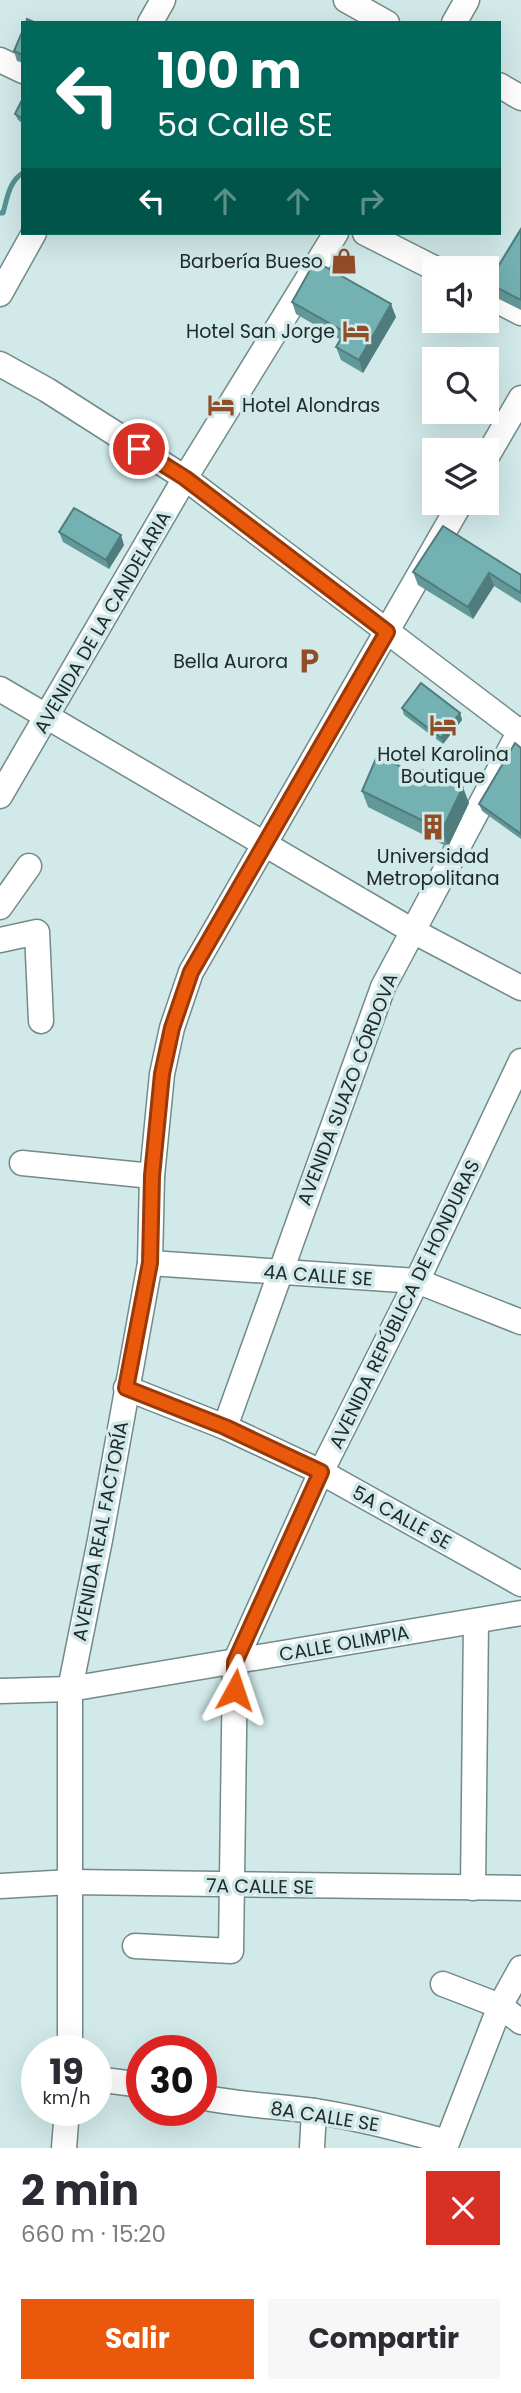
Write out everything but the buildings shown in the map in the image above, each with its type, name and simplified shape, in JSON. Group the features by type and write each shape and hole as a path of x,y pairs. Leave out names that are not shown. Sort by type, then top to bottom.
{"street":[{"path":"151,21 163,0"},
{"path":"346,0 383,21"},
{"path":"455,21 467,0"},
{"path":"0,60 21,70"},
{"path":"501,86 521,98"},
{"path":"0,295 33,235"},
{"name":"AVENIDA DE LA CANDELARIA","path":"0,796 185,478 336,235"},
{"path":"369,235 422,262"},
{"path":"499,302 521,313"},
{"path":"0,364 47,390 185,478 326,597 387,632 520,731"},
{"path":"497,438 521,397"},
{"name":"AVENIDA REAL FACTORÍA","path":"70,2035 69,1689 100,1540 150,1263 152,1176 162,1074 181,999 191,972 267,843 341,697 387,632 454,515"},
{"path":"0,689 267,843 411,930 521,988"},
{"name":"AVENIDA SUAZO CÓRDOVA","path":"225,1427 383,987 411,930 520,731"},
{"path":"29,866 3,903 37,932 41,1021"},
{"path":"0,940 37,932"},
{"name":"AVENIDA REPÚBLICA DE HONDURAS","path":"235,1662 321,1472 417,1281 521,1061"},
{"path":"22,1163 152,1176"},
{"name":"4A CALLE SE","path":"150,1263 417,1281 521,1322"},
{"name":"5A CALLE SE","path":"126,1388 225,1427 321,1472 521,1584"},
{"name":"CALLE OLIMPIA","path":"0,1691 69,1689 521,1614"},
{"path":"473,1888 476,1621"},
{"path":"135,1947 231,1951 235,1662"},
{"name":"7A CALLE SE","path":"0,1886 71,1882 521,1888"},
{"path":"446,2145 500,2006 521,1968"},
{"path":"443,1984 500,2006 521,2022"},
{"name":"8A CALLE SE","path":"217,2101 314,2111 403,2130 446,2145"},
{"path":"312,2148 314,2111"},
{"path":"64,2148 66,2126"}],"waterway":[{"path":"0,213 3,213 12,185 21,174"}],"place":[{"name":"Barbería Bueso","path":"344,261"},
{"name":"Hotel San Jorge","path":"356,331"},
{"name":"Hotel Alondras","path":"221,405"},
{"name":"Bella Aurora","path":"309,661"},
{"name":"Hotel Karolina Boutique","path":"443,725"},
{"name":"Universidad Metropolitana","path":"433,827"}],"route":[{"path":"139,449 185,478 387,632 191,972 172,1028 162,1074 152,1176 150,1263 126,1388 225,1427 321,1472 235,1662 235,1690"}]}
